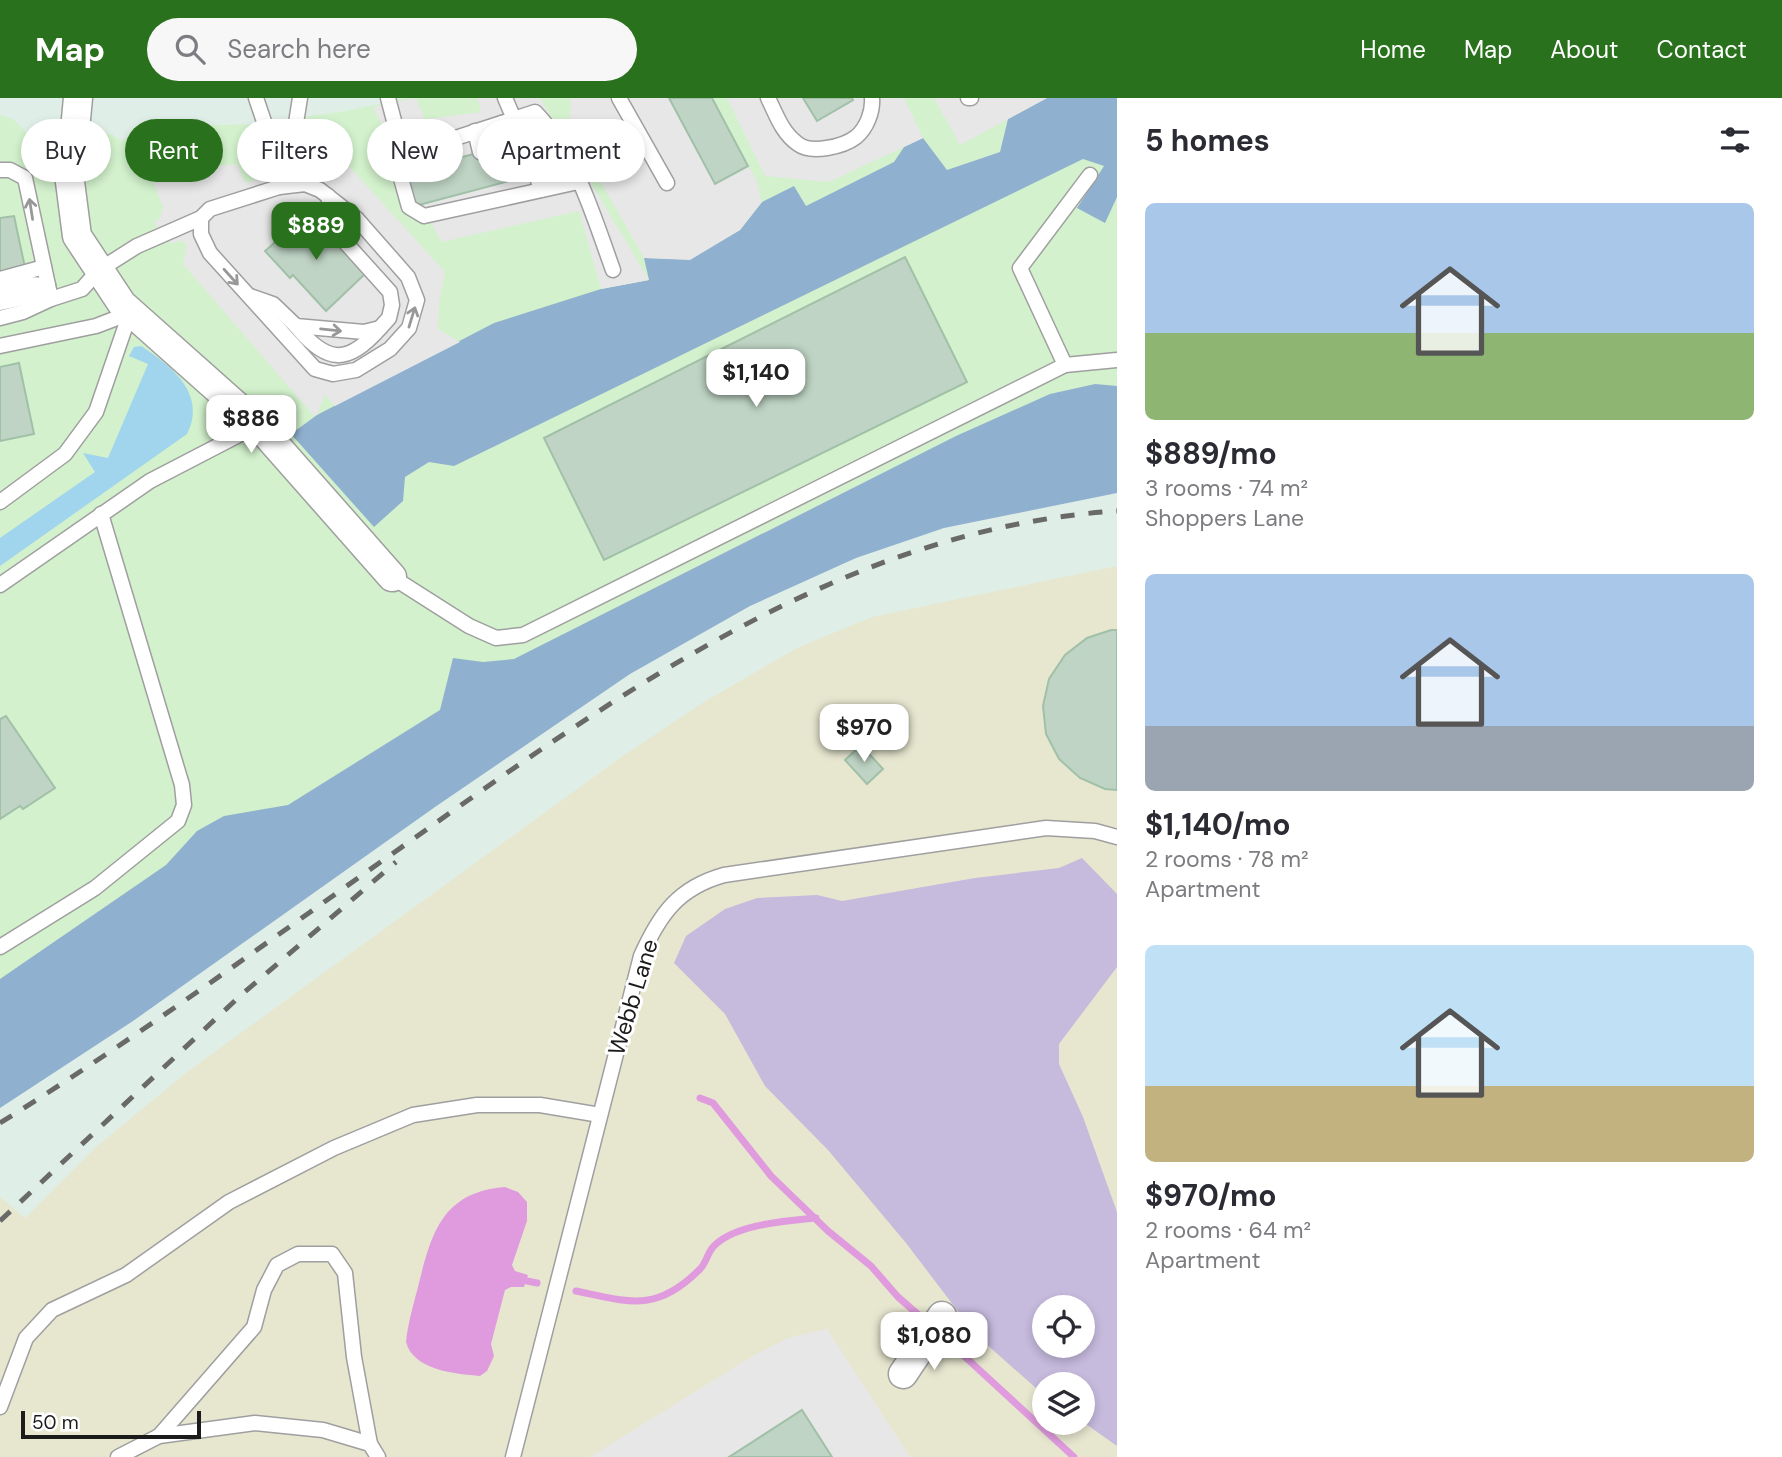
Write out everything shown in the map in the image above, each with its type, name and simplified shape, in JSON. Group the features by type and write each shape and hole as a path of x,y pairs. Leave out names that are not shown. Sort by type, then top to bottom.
{"street":[{"path":"78,98 70,182 77,236 99,270 130,313 258,425 392,577"},
{"path":"903,1374 942,1316"}],"lane":[{"path":"256,98 276,157 279,187"},
{"path":"300,98 296,123 305,184"},
{"path":"388,98 394,119"},
{"path":"505,98 512,119 535,112 542,119"},
{"path":"619,98 667,183"},
{"path":"768,98 786,133 800,147 823,149 856,137 873,112 872,98"},
{"path":"463,135 475,131 477,139"},
{"path":"0,170 10,170 25,178 50,292"},
{"path":"1065,365 1020,268 1090,175"},
{"path":"402,182 409,207 424,216 439,206 489,194 516,196 579,182 613,270"},
{"path":"513,182 516,196"},
{"path":"538,182 541,190"},
{"path":"0,303 50,292 82,289 99,270 137,246 201,218 209,209 279,187 305,184 328,196 357,219 408,277 417,300 409,328 390,349 356,370 333,374 315,369 209,253 201,234 201,218"},
{"path":"248,296 273,304 320,352 331,355 355,352 389,318 392,305 390,292 336,232 328,196"},
{"path":"0,271 24,266 44,267"},
{"path":"0,279 44,267"},
{"path":"0,290 28,284 50,292"},
{"path":"0,317 23,312 50,292"},
{"path":"0,346 96,326 130,313"},
{"path":"0,502 65,454 96,412 130,313"},
{"path":"296,327 364,332 380,328"},
{"path":"392,577 469,626 496,638 523,635 1065,365 1117,360"},
{"path":"0,585 150,481 258,425"},
{"path":"0,947 95,888 136,858 178,821 184,805 182,785 101,514"},
{"name":"Webb Lane","path":"513,1457 641,956 653,929 671,906 700,882 734,873 1046,828 1095,831 1117,837"},
{"path":"0,1407 26,1338 52,1310 126,1275 229,1202 334,1148 414,1115 478,1105 540,1105 600,1115"},
{"path":"159,1436 254,1327 264,1290 276,1265 298,1254 317,1252 332,1254 345,1273 354,1357 374,1451"},
{"path":"118,1457 159,1436 256,1423 323,1430 374,1451"}],"shaded area":[{"path":"408,98 1117,98 1117,483 1051,487 780,573 0,1096 0,115 13,119 21,127 21,182 111,182 111,134 121,141 125,139 125,182 223,182 223,125 237,125 237,182 353,182 353,119 291,119"},
{"path":"416,98 425,119 379,119 373,107"},
{"path":"477,98 540,98 553,119 477,119 477,182 590,182 649,280 601,289 579,211 441,242 411,182 463,182 463,119 425,119 481,112"},
{"path":"571,98 712,98 756,179 762,202 740,230 690,260 644,258 601,182 645,182 645,119 570,119"},
{"path":"727,98 904,98 923,138 829,182 765,176"},
{"path":"934,98 1047,98 960,145"},
{"path":"1047,98 1117,98 1117,197 1105,223 1077,208 1104,166 1083,159 454,466 429,462 405,477 403,501 374,527 291,434 317,415 494,323 601,289 649,280 644,258 690,259 740,230 762,202 794,186 806,206 894,162 904,147 923,138 947,170 1000,152 1008,119"},
{"path":"237,164 237,182 353,182 353,171 445,272 439,302 438,329 460,342 335,406 325,395 317,415 313,415 183,264 187,245 181,240 172,244 154,223 160,218 163,207 153,182 223,182 223,165"},
{"path":"141,346 183,382 193,406 187,434 0,566 0,538 95,472 83,453 108,458 148,364 129,356 134,347"},
{"path":"1095,384 1117,386 1117,493 944,528 856,558 750,606 630,674 435,807 133,1021 0,1108 0,979 166,865 197,831 224,816 288,805 440,710 453,658 483,662 514,659 956,436 1050,394"},
{"path":"1117,566 1117,1457 0,1457 0,1197 25,1218 96,1147 187,1072 620,758 704,702 797,648 872,617"},
{"path":"1082,858 1117,894 1117,967 1059,1044 1059,1064 1083,1117 1117,1212 1117,1446 1095,1430 1095,1372 1032,1372 1032,1385 976,1335 906,1243 828,1150 765,1086 725,1014 674,963 686,936 725,909 757,898 817,895 842,901 975,878 1059,868"},
{"path":"505,1187 518,1192 527,1202 527,1221 512,1265 515,1271 528,1275 524,1287 505,1290 491,1344 494,1356 487,1371 480,1376 447,1372 426,1365 410,1351 406,1342 429,1247 444,1218 454,1206 484,1190"},
{"path":"827,1329 910,1457 590,1457 751,1357 788,1338"}],"building":[{"path":"669,98 712,98 748,166 715,184"},
{"path":"803,98 852,98 853,100 817,121"},
{"path":"477,153 477,182 505,182 415,206 409,182 463,182 463,157"},
{"path":"306,215 323,235 328,231 366,273 326,311 293,275 290,278 265,251"},
{"path":"14,216 30,291 0,298 0,218"},
{"path":"905,257 967,382 604,560 544,438"},
{"path":"19,363 34,434 0,441 0,367"},
{"path":"1117,630 1117,790 1105,789 1080,778 1059,759 1046,734 1043,706 1049,679 1065,655 1087,638"},
{"path":"6,716 55,788 23,809 20,806 0,819 0,719"},
{"path":"861,745 883,769 867,784 845,760"},
{"path":"802,1410 832,1457 729,1457"}],"waterway":[{"path":"700,1098 713,1103 771,1176 828,1231 871,1266 898,1297 929,1324"},
{"path":"576,1291 627,1301 655,1298 684,1284 701,1268 713,1247 734,1233 762,1225 816,1218"},
{"path":"522,1280 537,1283"},
{"path":"938,1332 1074,1457"}],"railway":[{"path":"0,1123 158,1019 577,726 660,673 746,624 834,582 925,548 1019,524 1117,511"},
{"path":"0,1221 240,996 396,862"}]}
